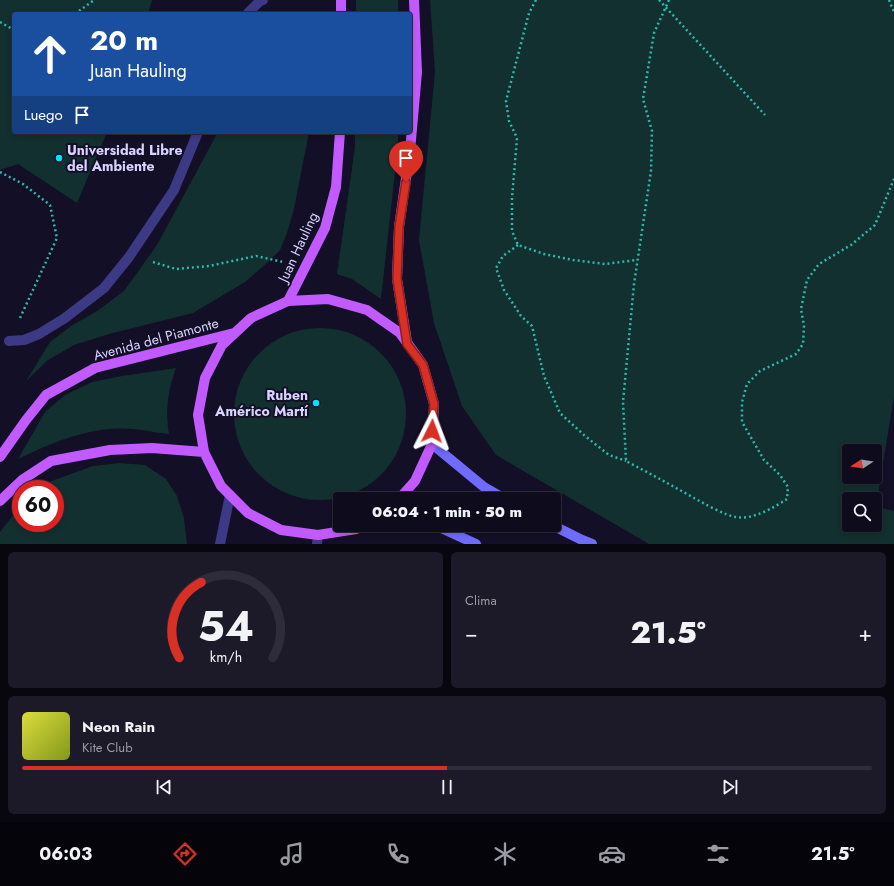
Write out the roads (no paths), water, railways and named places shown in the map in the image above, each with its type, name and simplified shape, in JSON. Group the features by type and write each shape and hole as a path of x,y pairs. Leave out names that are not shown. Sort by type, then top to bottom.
{"main road":[{"path":"341,0 341,12"},
{"path":"412,128 417,72 414,0"},
{"name":"Juan Hauling","path":"288,301 325,228 336,187 340,134"},
{"path":"407,344 397,279 399,227 412,134"},
{"path":"346,532 318,540 281,530 248,513 221,486 204,452 198,415 205,378 222,345 251,318 288,301 328,299 367,310 400,333 423,365 434,404 432,444 415,481 405,492"},
{"name":"Avenida del Piamonte","path":"0,457 26,420 46,396 95,368 236,332"},
{"path":"432,444 484,487 493,492"},
{"path":"0,501 22,480 51,461 110,450 152,448 204,452"},
{"path":"561,530 592,544"},
{"path":"450,532 476,544"}],"street":[{"path":"249,12 263,0"},
{"path":"9,341 24,340 39,334 65,318 104,288 133,251 174,190 197,134"},
{"path":"220,544 230,495"}],"place":[{"name":"Universidad Libre del Ambiente","path":"59,158"},
{"name":"Ruben Américo Martí","path":"316,403"}]}
